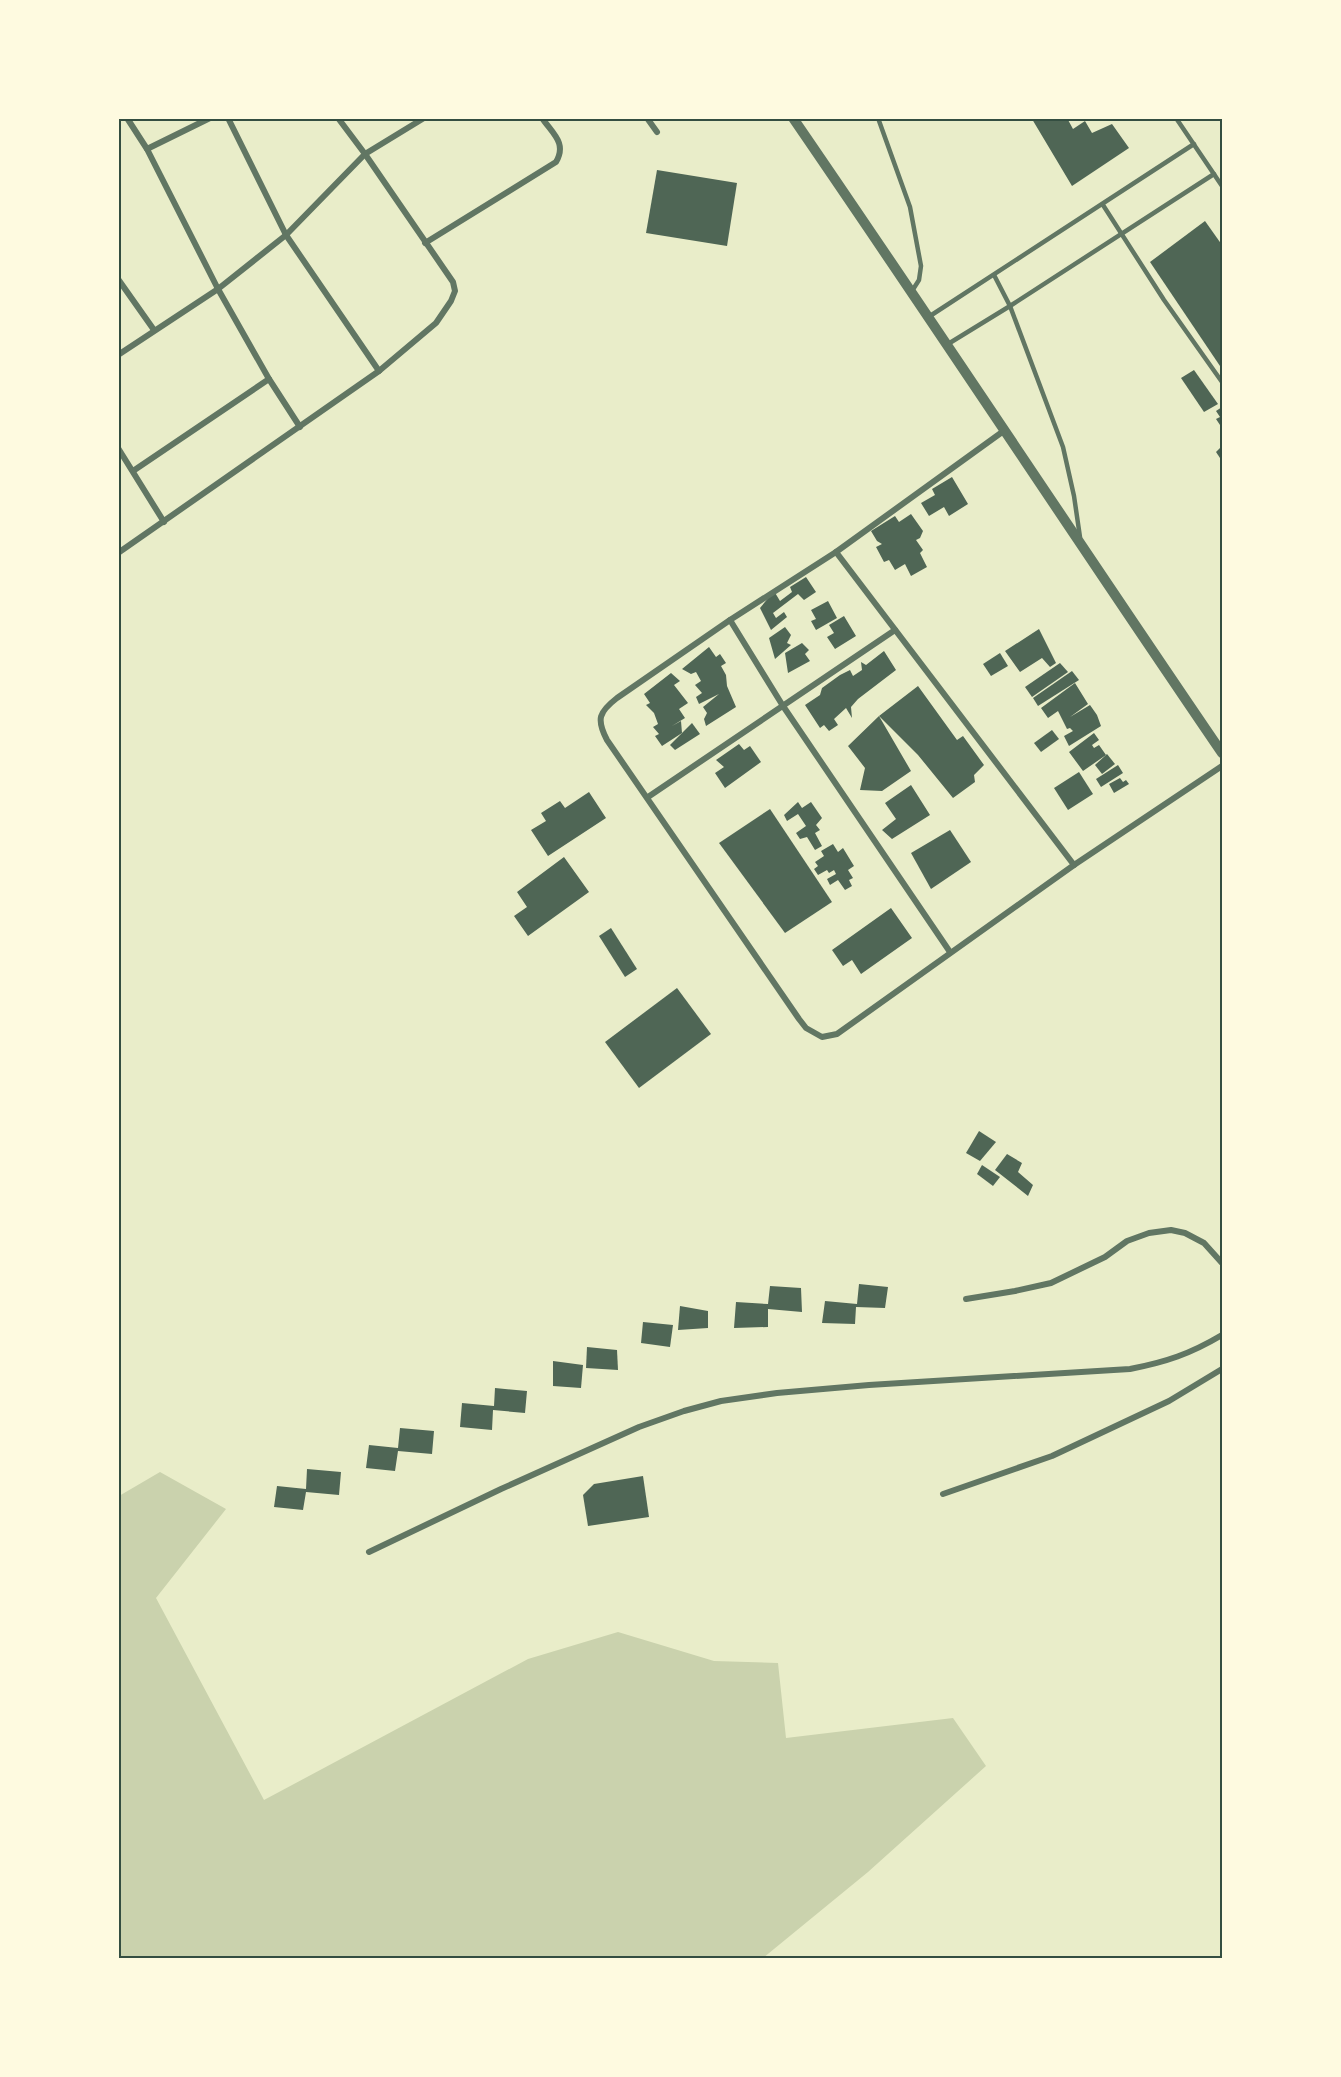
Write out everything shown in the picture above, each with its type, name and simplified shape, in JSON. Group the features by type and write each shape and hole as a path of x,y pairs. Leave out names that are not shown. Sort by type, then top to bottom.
{"street":[{"path":"126,118 147,149 218,289 269,379 300,427"},
{"path":"147,149 210,118"},
{"path":"228,118 286,235 379,371"},
{"path":"118,553 379,371 436,323 452,301 455,291 453,282 338,118"},
{"path":"118,355 218,289 286,235 365,154 424,118"},
{"path":"425,243 556,162 561,154 561,145 542,118"},
{"path":"647,118 657,132"},
{"path":"793,118 948,344 1081,546 1222,753"},
{"path":"118,279 154,330"},
{"path":"133,471 269,379"},
{"path":"1006,430 836,552 730,620 617,698 602,712 599,719 607,740 799,1019 806,1028 822,1037 837,1034 1074,865 1222,766"},
{"path":"118,448 164,522"},
{"path":"836,552 1074,865"},
{"path":"730,620 783,706 950,952"},
{"path":"648,797 895,630"},
{"path":"966,1299 1015,1292 1051,1283 1105,1257 1127,1241 1149,1233 1172,1230 1185,1233 1204,1243 1222,1263"},
{"path":"369,1552 639,1427 694,1408 722,1401 777,1393 1130,1369 1165,1362 1201,1348 1222,1335"},
{"path":"943,1494 1052,1456 1168,1401 1222,1369"}],"lane":[{"path":"878,118 910,207 921,266 919,280 912,291"},
{"path":"1176,118 1222,186"},
{"path":"929,317 1194,144"},
{"path":"948,344 1214,174"},
{"path":"1103,205 1164,300 1222,382"},
{"path":"994,275 1010,306 1063,447 1074,496 1081,546"}],"green space":[{"path":"160,1472 226,1509 156,1598 264,1800 528,1659 618,1632 714,1661 778,1663 786,1738 953,1718 986,1766 868,1872 763,1958 119,1958 119,1496"}],"building":[{"path":"1067,118 1073,129 1085,121 1092,133 1112,124 1129,148 1072,186 1032,119"},
{"path":"657,170 737,183 727,246 646,233"},
{"path":"1205,221 1222,245 1222,369 1150,262"},
{"path":"1194,370 1218,404 1204,412 1181,378"},
{"path":"1222,407 1222,428 1216,419 1220,417 1216,411"},
{"path":"1222,446 1222,461 1216,452"},
{"path":"952,477 968,504 949,516 944,507 929,516 921,503 935,495 932,489"},
{"path":"911,514 923,531 920,538 916,540 923,550 920,553 927,567 911,576 905,564 895,570 889,560 884,562 876,547 882,544 877,541 871,531 895,516 899,522"},
{"path":"806,577 816,592 804,600 798,594 773,613 776,618 784,612 787,617 771,630 760,608 774,591 780,601 792,592 790,587"},
{"path":"828,601 837,618 816,630 811,621 816,619 811,610"},
{"path":"844,616 856,636 835,649 827,637 834,633 829,625"},
{"path":"785,627 791,635 787,643 791,645 775,659 769,638"},
{"path":"1039,629 1056,663 1050,667 1042,658 1020,672 1005,651"},
{"path":"802,643 809,650 805,654 810,661 788,673 785,653"},
{"path":"709,647 716,657 720,654 726,663 721,666 736,707 706,726 704,719 707,713 703,707 719,694 699,704 696,697 702,693 695,685 701,681 696,672 691,674 682,669"},
{"path":"884,651 896,670 858,699 851,707 852,718 846,708 834,719 838,725 829,731 824,725 820,728 805,705 820,695 822,688 840,675 850,670 853,676 862,670 861,662 866,665"},
{"path":"1000,653 1008,666 991,676 983,664"},
{"path":"1060,663 1068,672 1032,697 1025,687"},
{"path":"1072,671 1079,680 1038,706 1033,698"},
{"path":"671,673 680,681 674,685 688,703 679,709 685,718 672,726 681,721 682,733 662,746 655,736 659,734 653,727 658,724 654,713 646,705 650,703 644,694"},
{"path":"1075,683 1088,704 1070,717 1090,705 1101,726 1069,746 1064,736 1073,731 1070,728 1067,729 1058,711 1048,718 1041,708"},
{"path":"918,686 957,740 963,736 984,765 974,775 975,782 953,798 918,755 879,716"},
{"path":"879,716 911,771 882,791 860,790 865,768 848,746"},
{"path":"692,723 700,734 675,750 670,745"},
{"path":"1052,730 1059,739 1041,752 1034,743"},
{"path":"1094,733 1099,740 1092,745 1094,748 1099,745 1106,755 1083,771 1069,752"},
{"path":"739,744 744,750 750,746 761,762 725,788 715,773 724,767 716,760"},
{"path":"1107,754 1115,764 1102,774 1095,765"},
{"path":"1118,765 1123,773 1101,787 1096,779"},
{"path":"1079,772 1093,794 1068,810 1054,788"},
{"path":"1120,778 1129,784 1114,793 1109,784"},
{"path":"911,785 930,815 892,839 882,830 896,819 885,803"},
{"path":"589,792 606,818 548,856 531,830 546,821 541,813 560,801 565,808"},
{"path":"798,802 802,808 811,802 822,818 816,825 820,830 815,833 822,846 815,850 807,837 800,839 796,833 806,826 798,814 787,821 784,815"},
{"path":"770,809 832,902 785,933 719,843"},
{"path":"950,830 971,862 931,889 911,853"},
{"path":"833,844 838,852 843,848 854,866 848,870 853,878 849,880 852,886 845,890 838,880 830,885 827,879 836,874 834,870 829,873 827,870 818,875 814,869 818,866 815,862 824,856 821,851"},
{"path":"564,857 589,892 528,936 514,916 527,907 517,892"},
{"path":"891,908 912,938 861,974 852,960 843,966 832,950"},
{"path":"611,928 637,969 625,977 599,936"},
{"path":"677,988 711,1034 639,1088 605,1042"},
{"path":"979,1131 996,1142 980,1161 966,1153"},
{"path":"1007,1154 1022,1163 1018,1172 1033,1185 1028,1196 995,1170"},
{"path":"982,1165 1000,1177 993,1186 977,1174"},
{"path":"859,1284 888,1287 885,1308 856,1307 855,1324 822,1323 825,1301 857,1304"},
{"path":"770,1286 801,1288 802,1312 768,1309 768,1327 734,1328 736,1302 768,1304"},
{"path":"680,1306 708,1311 708,1328 678,1330"},
{"path":"643,1322 673,1325 670,1347 641,1343"},
{"path":"587,1347 617,1350 618,1370 586,1368"},
{"path":"553,1361 583,1365 581,1388 553,1386"},
{"path":"495,1388 527,1391 525,1413 493,1410 492,1430 460,1427 462,1403 494,1406"},
{"path":"400,1428 434,1431 432,1454 398,1451 395,1471 366,1468 369,1445 398,1448"},
{"path":"307,1469 341,1472 339,1495 306,1492 303,1510 274,1507 277,1486 306,1489"},
{"path":"643,1476 649,1517 588,1526 583,1495 594,1484"}]}
